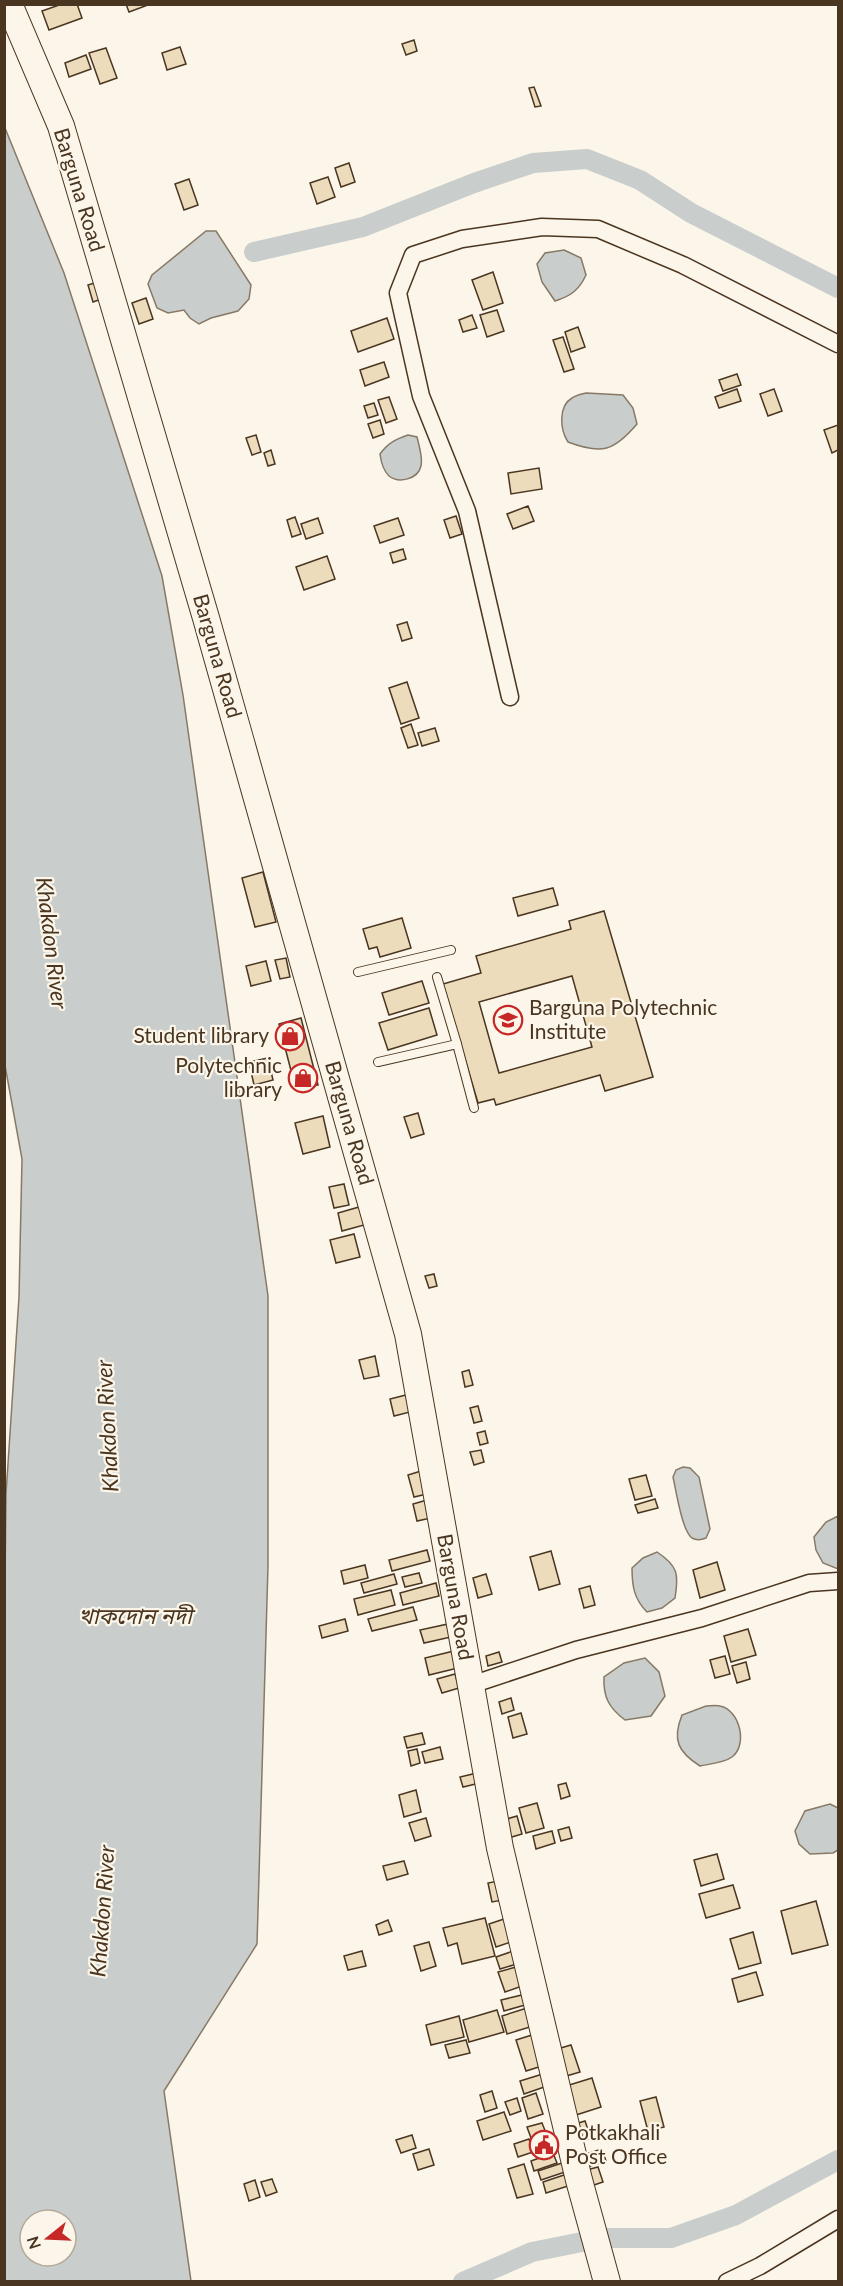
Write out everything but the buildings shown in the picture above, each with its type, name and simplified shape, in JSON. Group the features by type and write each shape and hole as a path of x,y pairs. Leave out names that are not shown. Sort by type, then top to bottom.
{"main road":[{"name":"Barguna Road","path":"9,4 61,126 206,618 408,1334 500,1848 579,2180 605,2273"}],"street":[{"path":"510,697 467,511 421,396 398,293 413,255 462,239 542,227 598,229 683,265 838,344"},
{"path":"471,1685 576,1650 702,1618 809,1583 838,1581"},
{"path":"727,2282 760,2266 838,2219"}],"lane":[{"path":"358,972 451,950"},
{"path":"437,977 458,1044 474,1108"},
{"path":"378,1062 458,1044"}],"water":[{"name":"খাকদোন নদী","path":"5,128 64,273 162,576 183,695 268,1296 268,1566 257,1944 164,2091 191,2281 5,2281 6,1494 19,1297 22,1159 4,1060"},
{"path":"206,231 216,231 251,285 249,299 238,311 211,318 199,324 184,310 168,313 157,308 148,284 152,275"},
{"path":"564,250 581,258 586,275 574,292 555,301 542,282 537,264 545,253"},
{"path":"586,393 623,395 633,408 637,424 621,440 607,448 590,448 568,442 563,431 562,412 567,402"},
{"path":"408,435 417,437 421,466 412,477 398,480 389,476 384,469 380,454 392,442"},
{"path":"683,1467 690,1468 699,1477 710,1529 706,1538 697,1540 692,1538 685,1527 673,1477 676,1470"},
{"path":"838,1516 838,1569 823,1563 816,1550 814,1537 826,1522"},
{"path":"657,1552 673,1566 675,1571 677,1583 675,1598 662,1608 647,1612 635,1592 632,1568 643,1558"},
{"path":"645,1658 659,1672 665,1696 651,1716 625,1720 608,1702 604,1677 624,1663"},
{"path":"706,1706 718,1706 733,1714 740,1728 741,1737 737,1752 732,1757 721,1762 700,1766 686,1756 682,1750 679,1745 678,1732 682,1715"},
{"path":"830,1804 838,1808 838,1850 833,1853 810,1854 799,1844 795,1831 805,1811"}],"waterway":[{"path":"254,252 363,227 474,183 533,163 587,159 640,180 691,213 838,288"},
{"path":"463,2282 532,2252 602,2238 671,2238 736,2215 838,2160"}],"place":[{"name":"Barguna Polytechnic Institute","path":"508,1020"},
{"name":"Student library","path":"290,1036"},
{"name":"Polytechnic library","path":"303,1078"},
{"name":"Potkakhali Post Office","path":"544,2145"}],"water label":[{"name":"Khakdon River","path":"52,943"},
{"name":"Khakdon River","path":"107,1426"},
{"name":"Khakdon River","path":"102,1911"}]}
